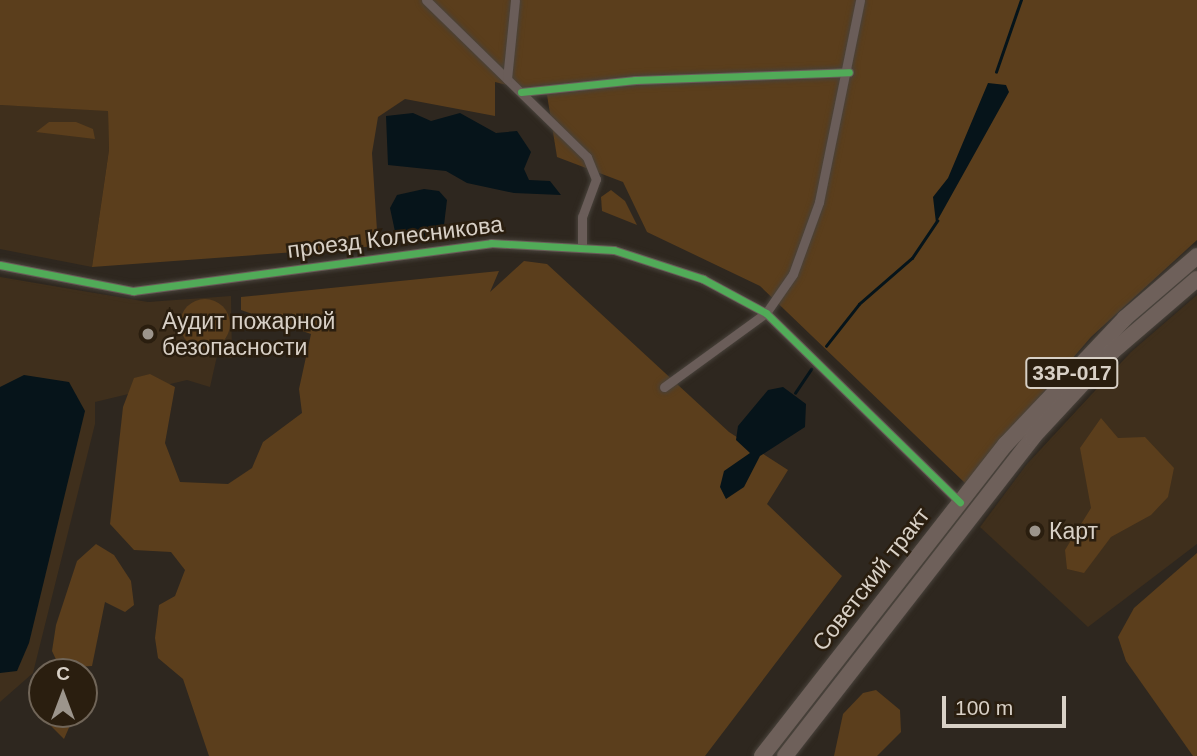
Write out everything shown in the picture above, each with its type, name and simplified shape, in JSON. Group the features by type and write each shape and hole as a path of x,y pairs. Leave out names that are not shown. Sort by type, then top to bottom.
{"highway":[{"name":"Советский тракт","path":"762,756 1101,341 1197,256"},
{"name":"Советский тракт","path":"785,756 966,507 1112,352 1197,279"}],"street":[{"path":"426,0 587,157 597,179 582,218 582,244"},
{"path":"507,79 515,0"},
{"path":"664,387 766,313 793,274 814,214 849,72 860,0"},
{"path":"521,92 635,80 849,72"},
{"name":"проезд Колесникова","path":"0,265 133,291 491,243 582,244 680,269 766,313 966,507"}],"shaded area":[{"path":"0,0 1197,0 1197,240 1091,337 965,483 760,286 647,232 623,182 557,157 547,95 495,82 495,116 405,99 378,117 372,153 378,246 92,267 109,150 108,111 0,105"},
{"path":"988,83 1006,85 1009,92 936,223 933,197 948,178"},
{"path":"0,105 108,110 109,150 92,267 0,249"},
{"path":"413,113 431,121 460,113 496,133 517,131 531,152 524,169 529,180 550,181 561,195 514,193 467,183 446,171 388,165 386,116"},
{"path":"49,122 76,122 93,129 95,139 36,132"},
{"path":"424,189 439,191 447,200 444,225 426,239 397,241 390,208 397,195"},
{"path":"611,190 625,201 637,225 602,211 601,197"},
{"path":"524,261 547,264 729,432 788,470 767,504 842,576 705,756 209,756 183,679 158,658 155,638 159,605 175,596 185,570 171,552 134,550 110,524 123,407 134,378 150,374 175,387 165,443 180,482 228,484 252,468 263,442 302,413 299,389 311,334 241,310 241,297 499,271 490,292"},
{"path":"0,277 148,302 231,296 232,358 217,356 210,387 187,380 95,402 95,424 37,658 28,658 28,677 0,702"},
{"path":"1197,295 1197,544 1088,627 980,527 1027,464 1131,352"},
{"path":"205,299 222,307 230,324 222,341 205,349 188,341 180,324 188,307"},
{"path":"24,375 69,382 85,411 29,643 17,671 0,673 0,387"},
{"path":"783,387 806,404 805,427 760,456 744,487 726,499 720,487 724,471 750,453 736,440 738,426 768,390"},
{"path":"1101,418 1118,438 1145,437 1174,468 1168,497 1151,515 1111,537 1084,573 1067,569 1065,550 1091,508 1080,448"},
{"path":"96,544 114,555 131,581 134,605 125,612 105,602 94,658 55,658 52,651 56,625 77,561"},
{"path":"1197,553 1197,756 1193,756 1126,661 1118,637 1134,608"},
{"path":"876,690 900,710 901,732 877,756 834,756 843,714 863,693"},
{"path":"53,728 69,728 64,739"}],"waterway":[{"path":"996,72 1021,0"},
{"path":"826,346 859,304 912,258 937,221"},
{"path":"795,393 811,369"}],"cycle path":[{"path":"521,92 635,80 849,72"},
{"path":"0,265 133,291 491,243 614,250 703,279 766,313 960,502"}],"place":[{"name":"Аудит пожарной безопасности","path":"148,334"},
{"name":"Карт","path":"1035,531"}]}
